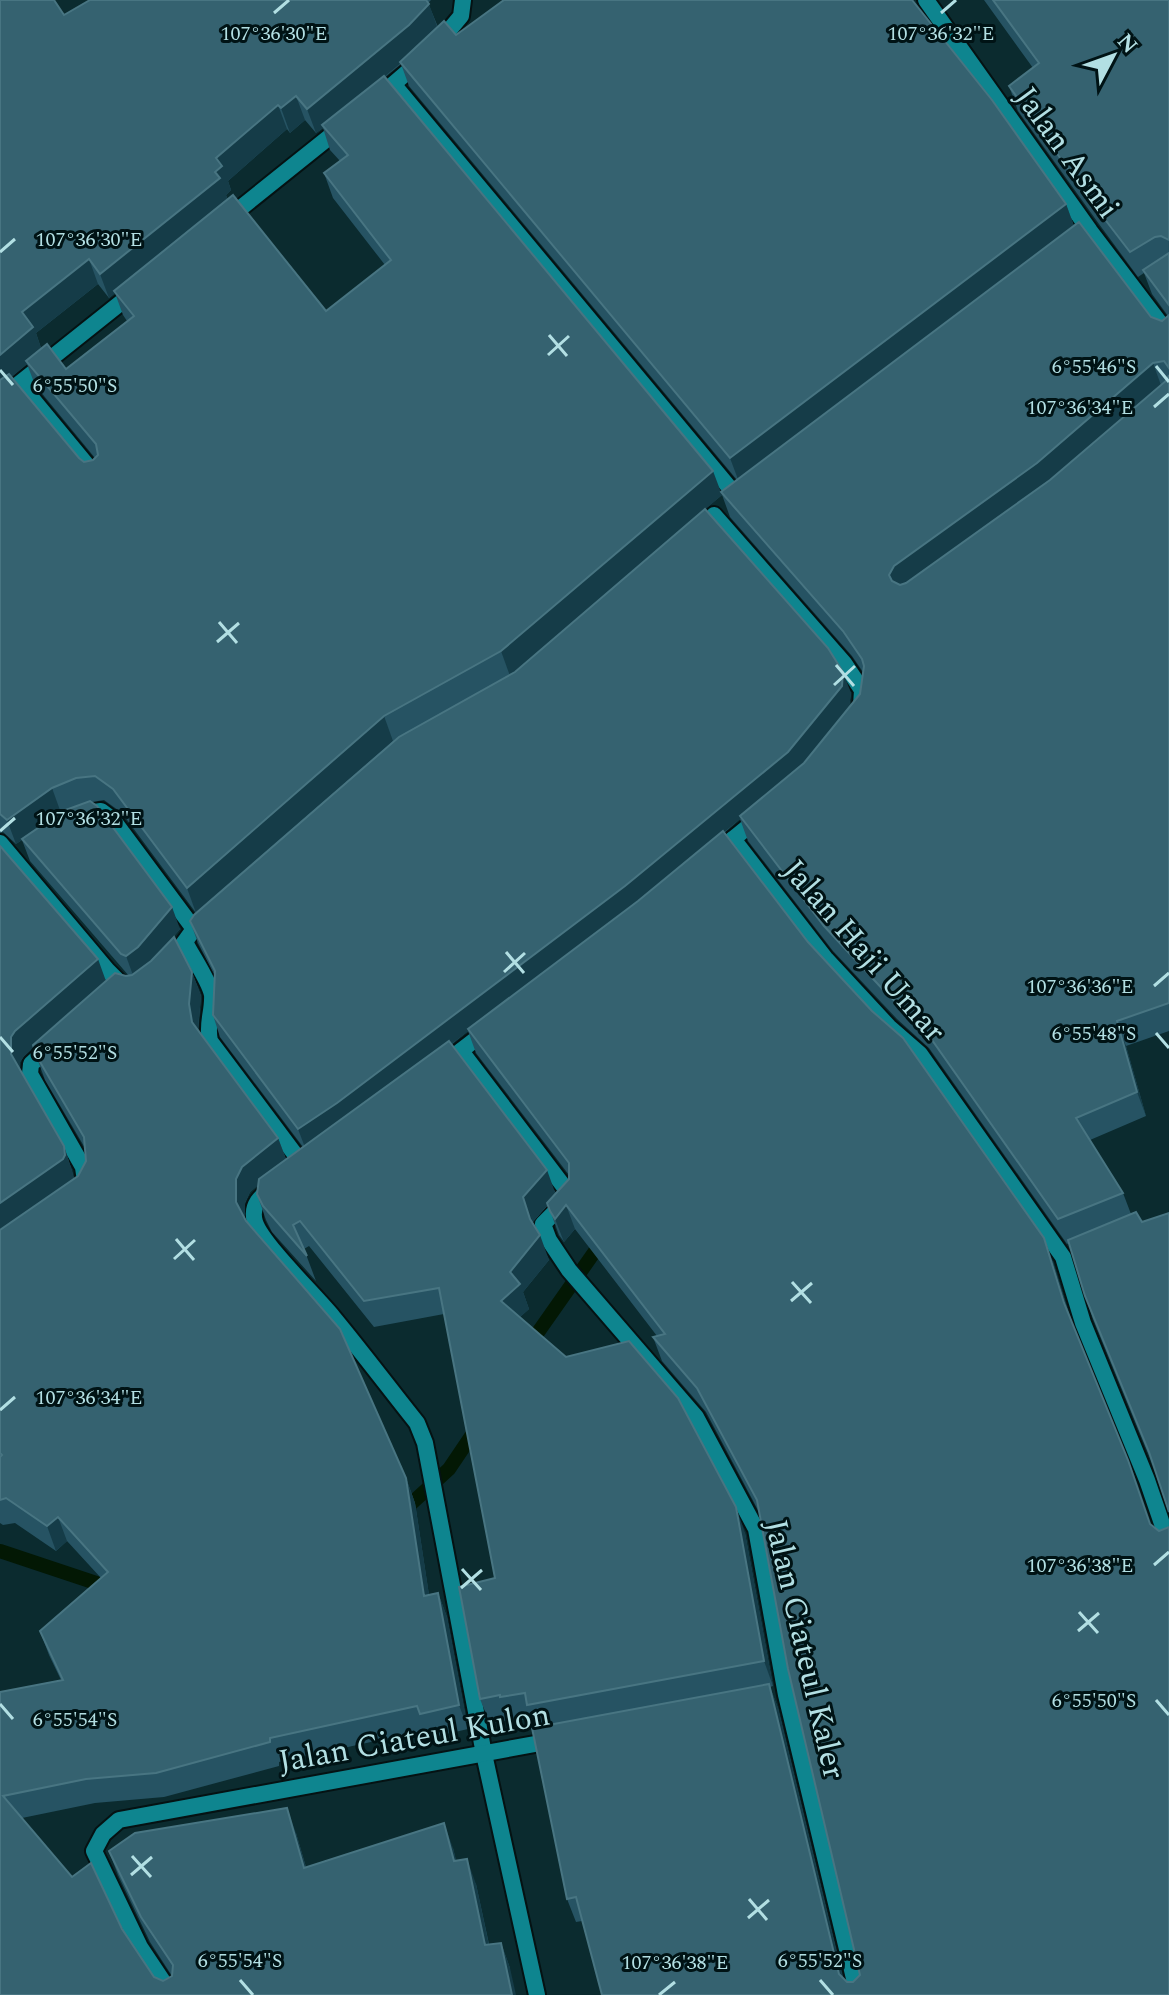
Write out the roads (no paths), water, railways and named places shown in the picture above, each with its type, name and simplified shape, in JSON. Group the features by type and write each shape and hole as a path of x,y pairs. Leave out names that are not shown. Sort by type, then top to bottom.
{"street":[{"path":"219,225 394,85 446,37 461,16 463,0"},
{"name":"Jalan Asmi","path":"926,0 1084,235 1141,288 1169,335"},
{"path":"394,85 744,493 708,520 844,663 862,690 860,712 851,723"},
{"path":"0,399 144,284"},
{"path":"20,384 96,476"},
{"path":"698,868 768,810"},
{"path":"70,820 84,813 101,811 113,820 190,936 211,990 207,1026 210,1041 309,1161 260,1197 254,1212 255,1222 263,1238 333,1316 417,1423 425,1443 484,1754 537,1995"},
{"name":"Jalan Haji Umar","path":"733,839 825,958 889,1027 920,1054 1069,1254 1083,1323 1147,1480 1169,1544"},
{"path":"0,843 19,855 134,986 168,964 217,909"},
{"path":"424,1078 508,1015"},
{"path":"65,1034 31,1064 30,1074 83,1167 85,1181 81,1191 70,1199"},
{"name":"Jalan Ciateul Kaler","path":"461,1051 568,1192 567,1200 543,1227 590,1296 696,1417 756,1529 779,1697 858,1995"},
{"name":"Jalan Ciateul Kulon","path":"172,1995 140,1947 94,1851 103,1834 119,1820 575,1736"}],"waterway":[{"path":"527,1348 605,1237"},
{"path":"402,1512 449,1469 478,1426"},
{"path":"0,1551 111,1588"}]}
